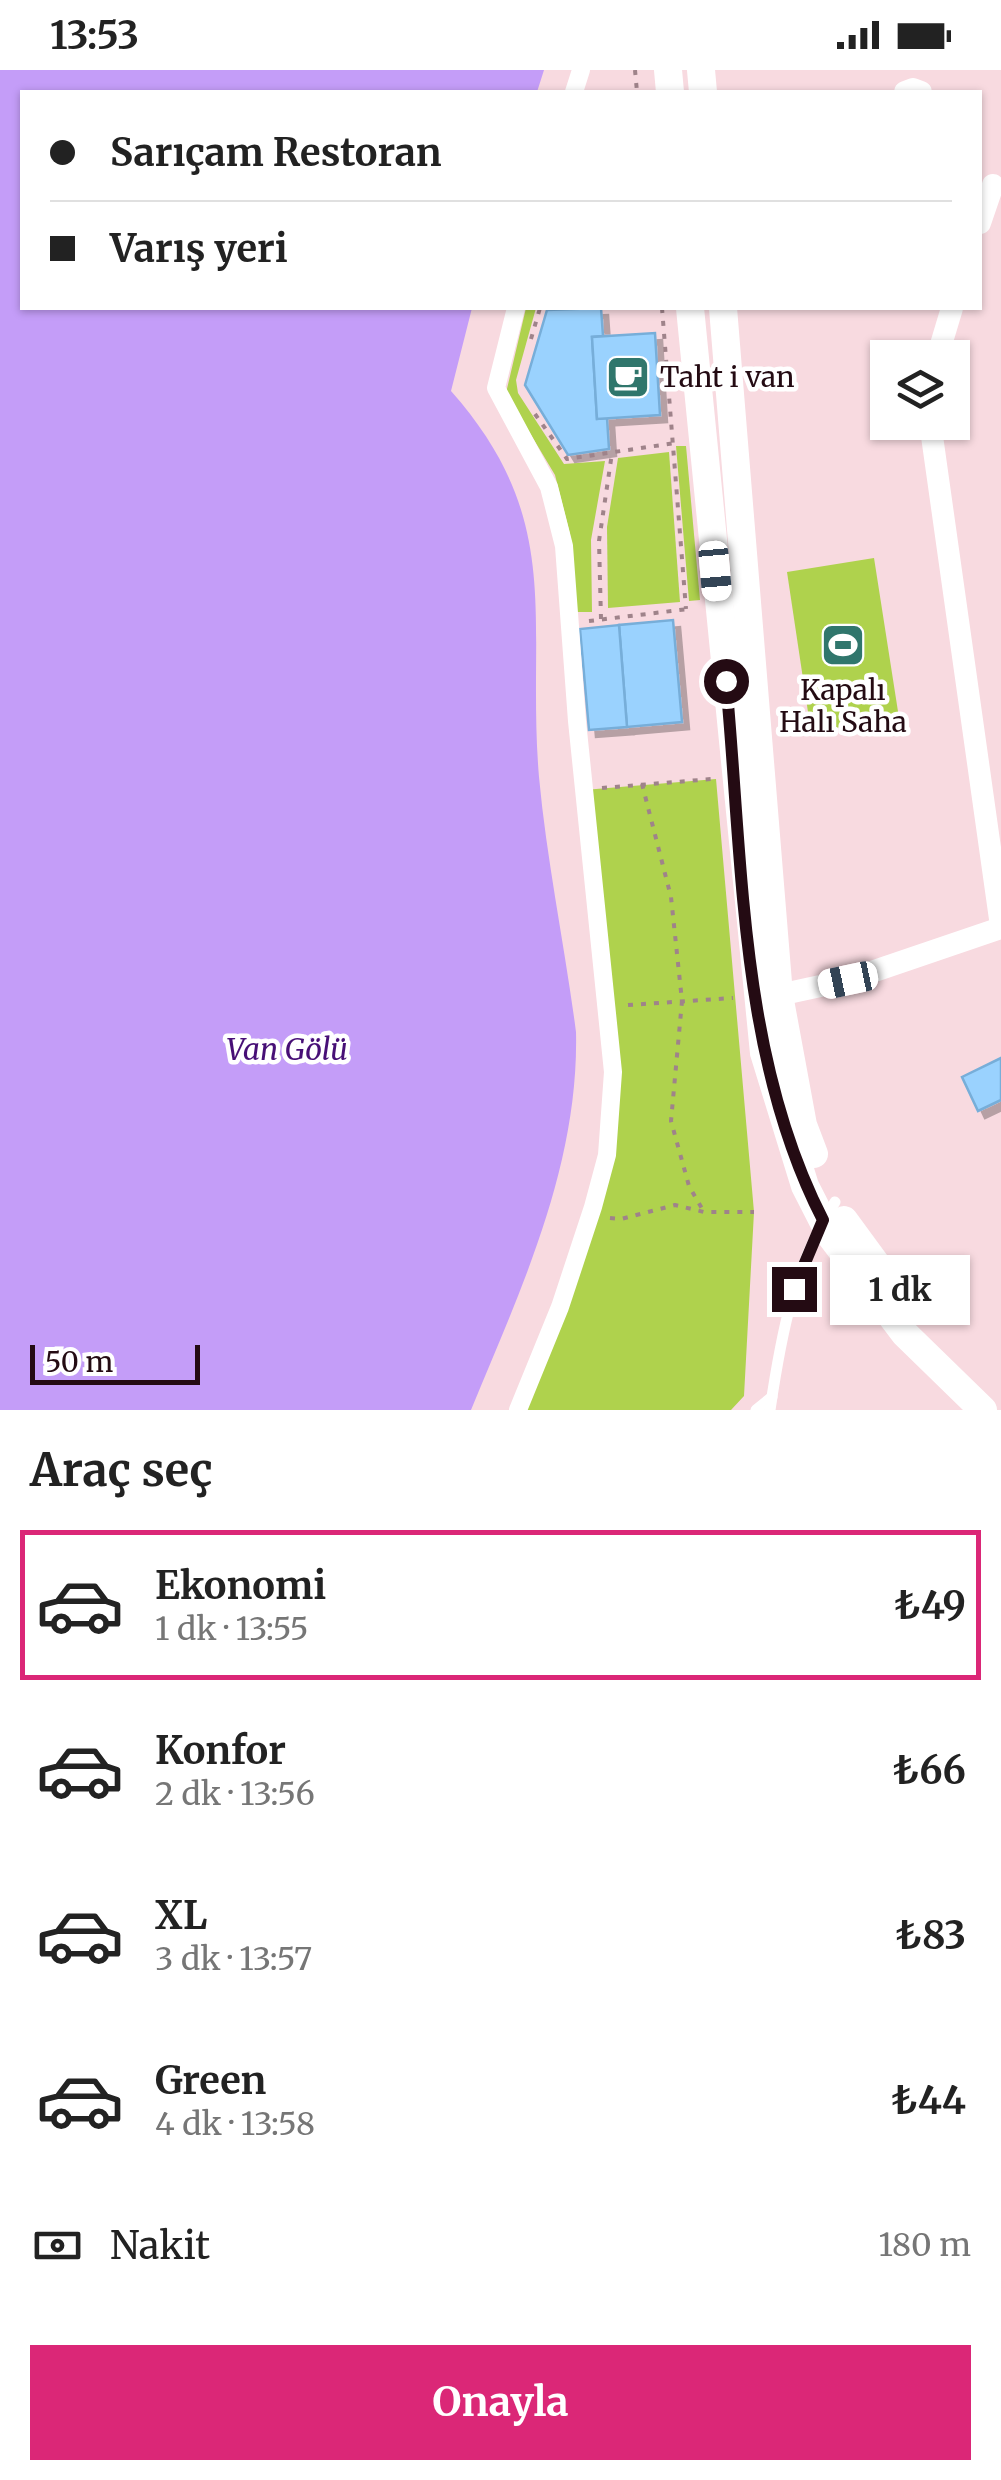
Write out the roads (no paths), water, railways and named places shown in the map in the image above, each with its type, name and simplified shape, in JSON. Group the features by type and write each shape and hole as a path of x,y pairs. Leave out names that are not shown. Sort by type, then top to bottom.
{"street":[{"path":"982,167 997,191 982,219"},
{"path":"516,310 496,388 549,487 564,546 584,790 608,1006 613,1105 608,1155 594,1207 560,1307 518,1410"},
{"path":"690,310 742,716"},
{"path":"723,310 756,998 803,1126 829,1212 859,1278 906,1334 983,1410"},
{"path":"942,340 951,310"},
{"path":"698,388 729,382"},
{"path":"756,998 848,980 1001,927 933,440"},
{"path":"829,1212 894,1292 1001,1406"}],"lane":[{"path":"756,1410 771,1403 785,1314 829,1212"}],"water":[{"name":"Van Gölü","path":"0,70 544,70 538,90 20,90 20,310 471,310 451,391 488,439 512,485 526,530 534,575 539,777 576,1032 568,1131 557,1179 527,1273 471,1410 0,1410"}],"place":[{"name":"Taht i van","path":"628,377"},
{"name":"Kapalı Halı Saha","path":"843,645"}]}
